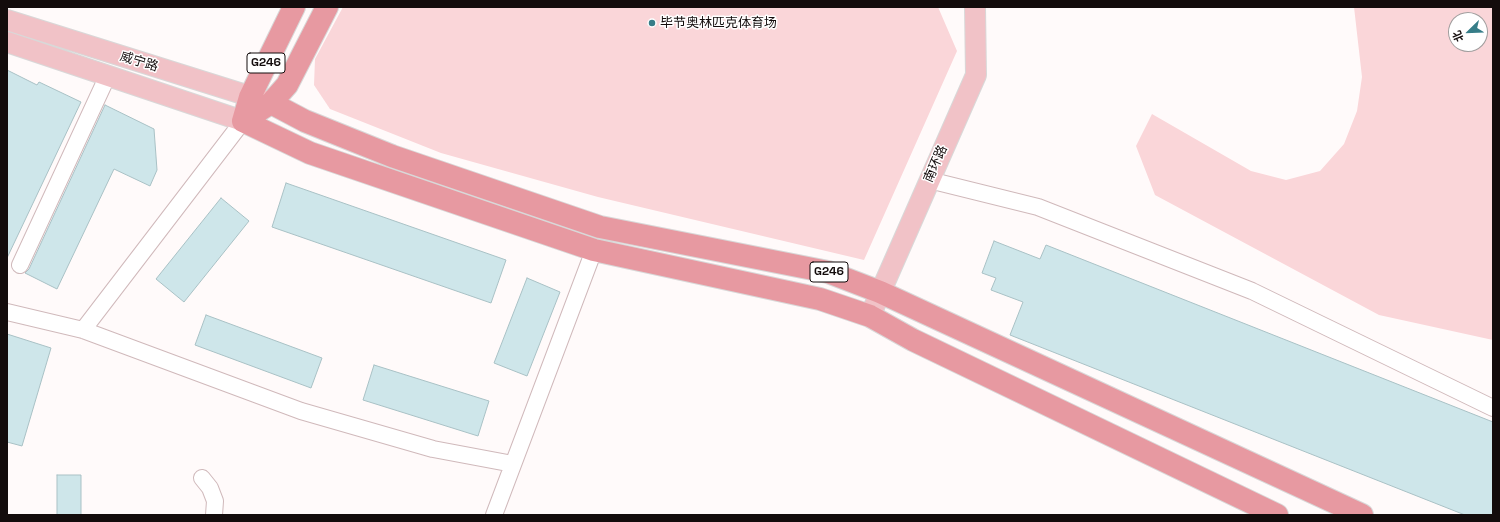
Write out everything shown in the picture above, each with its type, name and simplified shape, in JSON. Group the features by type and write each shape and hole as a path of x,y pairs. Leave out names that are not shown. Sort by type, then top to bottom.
{"highway":[{"name":"G246","path":"243,121 250,97 294,7"},
{"name":"G246","path":"243,121 271,103 287,84 328,7"},
{"name":"G246","path":"271,103 305,121 392,156 600,227 828,272 880,292 1360,515"},
{"name":"G246","path":"243,121 310,153 594,250 820,299 870,316 913,340 1277,515"}],"main road":[{"name":"南环路","path":"870,316 976,75 975,7"},
{"name":"威宁路","path":"7,20 271,103"},
{"name":"威宁路","path":"7,42 243,121"}],"street":[{"path":"20,265 108,75"},
{"path":"83,330 243,121"},
{"path":"929,180 1038,207 1252,291 1493,408"},
{"path":"494,515 594,250"},
{"path":"7,312 83,330 301,411 433,449 513,464"},
{"path":"202,478 210,488 215,501 214,515"}],"shaded area":[{"path":"343,7 938,7 957,51 864,260 598,197 441,153 330,109 314,85 315,59"},
{"path":"1354,7 1493,7 1493,340 1379,315 1155,195 1136,146 1152,114 1251,171 1286,180 1320,171 1344,144 1357,111 1362,77"}],"building":[{"path":"7,70 37,85 39,82 81,102 7,258"},
{"path":"105,105 154,129 157,170 150,186 114,169 57,289 25,273 29,269"},
{"path":"286,183 506,260 491,303 272,227"},
{"path":"221,198 249,221 184,302 156,279"},
{"path":"994,241 1040,259 1046,245 1493,422 1493,515 1465,515 1010,335 1023,302 991,290 996,278 982,273"},
{"path":"527,278 560,292 527,376 494,363"},
{"path":"206,315 322,358 311,388 195,345"},
{"path":"7,334 51,348 22,446 7,442"},
{"path":"374,365 489,401 478,436 363,400"},
{"path":"57,475 81,475 81,515 57,515"}],"place":[{"name":"毕节奥林匹克体育场","path":"652,23"}]}
